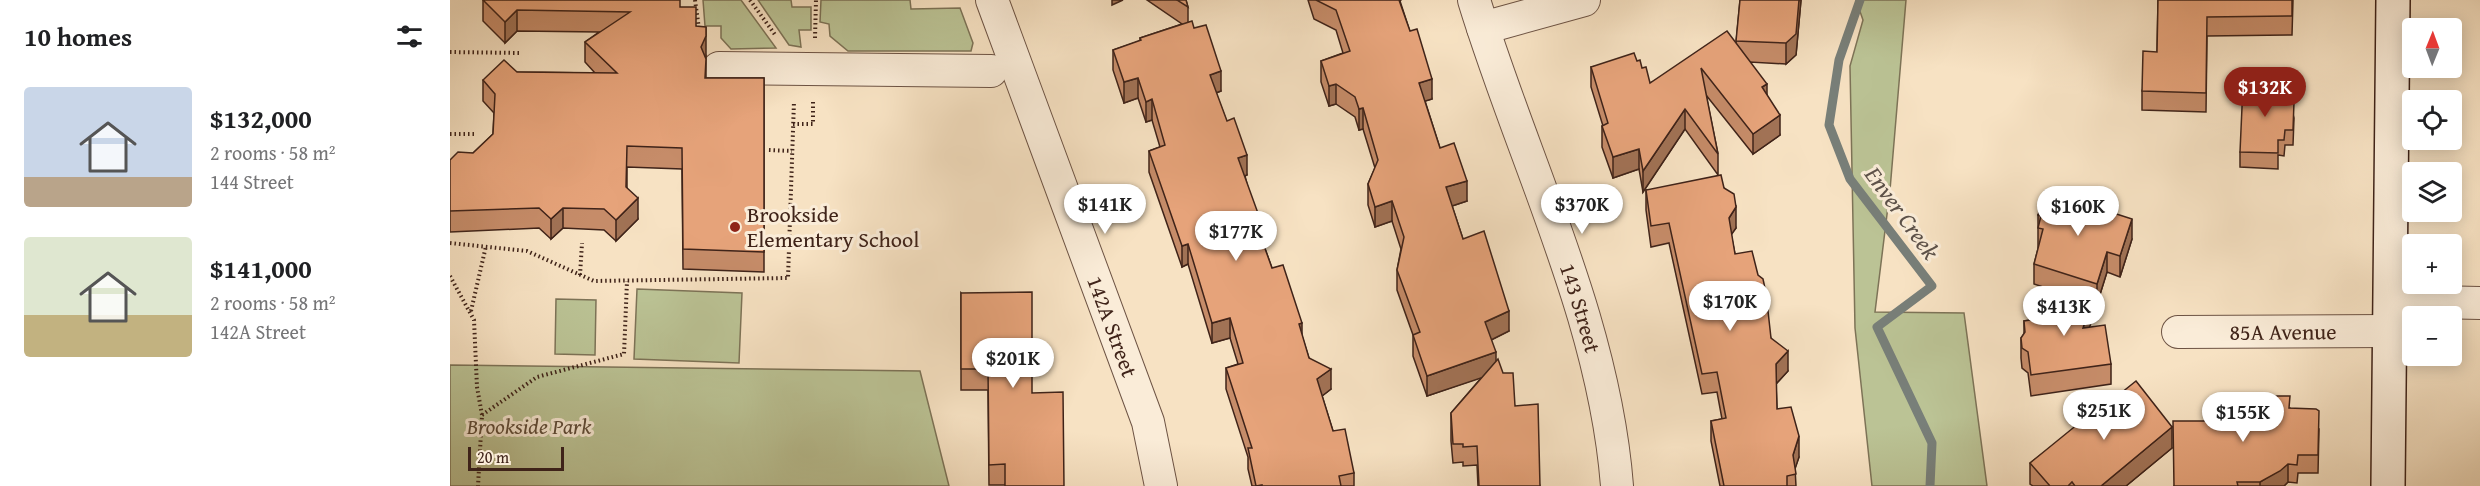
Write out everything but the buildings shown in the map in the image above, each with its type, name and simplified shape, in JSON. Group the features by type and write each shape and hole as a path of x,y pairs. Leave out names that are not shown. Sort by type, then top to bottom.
{"main road":[{"path":"2388,486 2392,0"}],"street":[{"name":"142A Street","path":"992,0 1148,422 1161,486"},
{"path":"1478,14 1584,0"},
{"name":"143 Street","path":"1478,14 1579,300 1605,396 1615,454 1617,486"},
{"path":"719,69 991,71"},
{"name":"85A Avenue","path":"2178,332 2390,316 2480,303"}],"path":[{"path":"695,0 699,30 719,69"},
{"path":"450,52 520,53"},
{"path":"793,124 813,124 804,69"},
{"path":"450,243 527,251 594,281 788,278 793,124 804,69"},
{"path":"450,134 477,134"},
{"path":"769,150 792,151"},
{"path":"580,275 582,243"},
{"path":"471,312 486,246"},
{"path":"450,276 471,312 476,337 477,387 482,415 478,486"},
{"path":"482,415 537,377 624,354 627,281"}],"green space":[{"path":"703,0 741,0 776,48 731,49 721,38 721,26 705,26"},
{"path":"758,0 791,0 792,7 811,7 811,30 799,30 801,47 789,45"},
{"path":"821,0 910,0 911,9 960,8 973,43 971,51 848,51 830,36 829,24 820,22"},
{"path":"1856,0 1906,0 1890,190 1875,312 1964,313 1987,486 1872,486 1855,328 1850,66 1863,20"},
{"path":"637,289 742,293 739,363 634,359"},
{"path":"556,299 596,300 595,355 555,354"},
{"name":"Brookside Park","path":"450,365 920,371 949,486 450,486"}],"waterway":[{"name":"Enver Creek","path":"1860,0 1839,60 1829,125 1850,179 1932,286 1877,327 1932,443 1930,486"}],"place":[{"name":"Brookside Elementary School","path":"735,227"}]}
